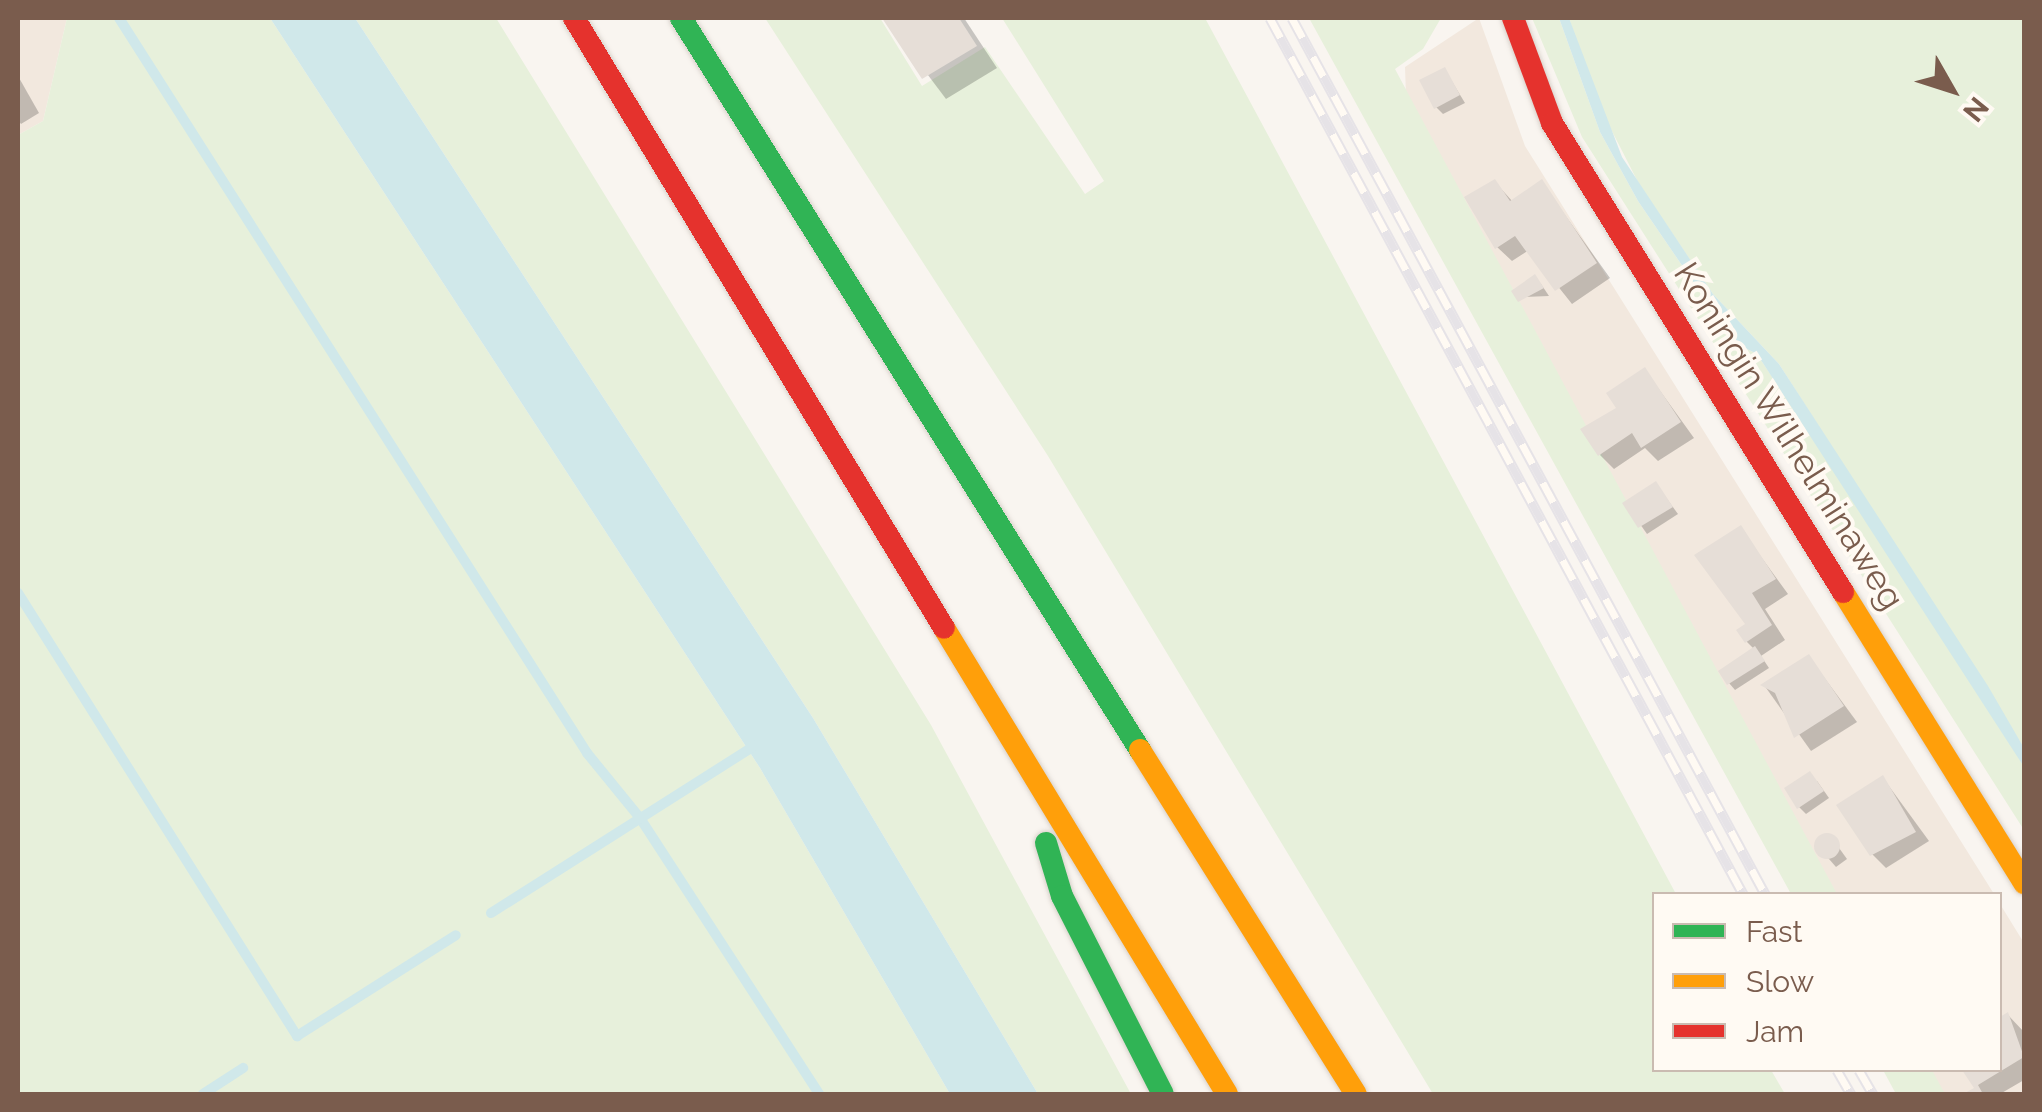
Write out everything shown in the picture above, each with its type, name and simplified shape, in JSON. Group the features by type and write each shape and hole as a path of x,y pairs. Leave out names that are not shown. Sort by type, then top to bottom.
{"main road":[{"path":"574,18 1227,1094"},
{"path":"682,18 1356,1094"},
{"name":"Koningin Wilhelminaweg","path":"1512,18 1552,123 2024,883"},
{"path":"1018,755 1062,896 1163,1094"}],"shaded area":[{"path":"18,18 67,18 43,121 18,135"},
{"path":"1479,18 1525,146 1993,892 1828,892 1406,96 1405,67"},
{"path":"2002,907 2024,943 2024,1094 1937,1094 1925,1072 2002,1072"}],"green space":[{"path":"67,18 270,18 760,768 950,1094 18,1094 18,135 43,121"},
{"path":"355,18 496,18 931,725 1131,1094 1038,1094 813,718"},
{"path":"765,18 880,18 922,86 985,47 1085,194 1104,181 1002,18 1205,18 1675,892 1652,892 1652,1072 1772,1072 1785,1094 1433,1094 1048,456"},
{"path":"1309,18 1441,18 1423,49 1395,69 1836,892 1790,892"},
{"path":"1532,18 1559,18 1600,132 1638,201 1735,343 1757,354 1995,717 2024,767 2024,830 1582,137"},
{"path":"1569,18 2024,18 2024,748 1779,364 1713,294 1639,184 1594,96"},
{"path":"1884,1072 1933,1072 1945,1094 1896,1094"}],"water":[{"path":"270,18 355,18 813,718 1038,1094 950,1094 760,768"},
{"path":"1559,18 1569,18 1622,157 1713,294 1779,364 1988,686 2024,748 2024,767 1757,354 1735,343 1638,201 1600,132"}],"building":[{"path":"882,18 959,18 977,46 922,79"},
{"path":"1445,67 1460,95 1434,109 1419,80"},
{"path":"1495,179 1510,201 1542,179 1597,263 1555,291 1515,236 1495,249 1464,197"},
{"path":"1535,274 1544,288 1518,302 1511,291"},
{"path":"1645,367 1681,422 1641,448 1632,433 1598,456 1580,429 1616,408 1606,393"},
{"path":"1656,481 1673,507 1638,528 1622,503"},
{"path":"1741,525 1776,579 1752,593 1772,625 1745,643 1736,630 1745,624 1694,555"},
{"path":"1755,646 1765,661 1727,685 1718,671"},
{"path":"1809,654 1844,706 1794,738 1775,693 1760,685"},
{"path":"1810,771 1824,791 1797,809 1784,788"},
{"path":"1883,775 1916,832 1870,856 1836,805"},
{"path":"1827,833 1836,837 1840,846 1836,855 1827,859 1818,855 1814,846 1818,837"},
{"path":"2008,1012 2024,1057 2002,1070 2002,1016"},
{"path":"1963,1072 1999,1072 1978,1085 1983,1094 1963,1094 1974,1088"}],"waterway":[{"path":"119,18 587,753 640,818 819,1094"},
{"path":"18,593 297,1036 456,935"},
{"path":"491,913 756,745"},
{"path":"203,1094 243,1068"}],"railway":[{"path":"1270,18 1742,892"},
{"path":"1292,18 1764,892"},
{"path":"1838,1072 1851,1094"},
{"path":"1860,1072 1873,1094"}],"traffic: fast":[{"path":"681,18 1140,750"},
{"path":"1046,843 1062,896 1163,1094"}],"traffic: slow":[{"path":"1843,592 2024,883"},
{"path":"944,628 1227,1094"},
{"path":"1140,750 1356,1094"}],"traffic: jam":[{"path":"574,18 944,628"},
{"path":"1513,18 1552,123 1843,592"}]}
